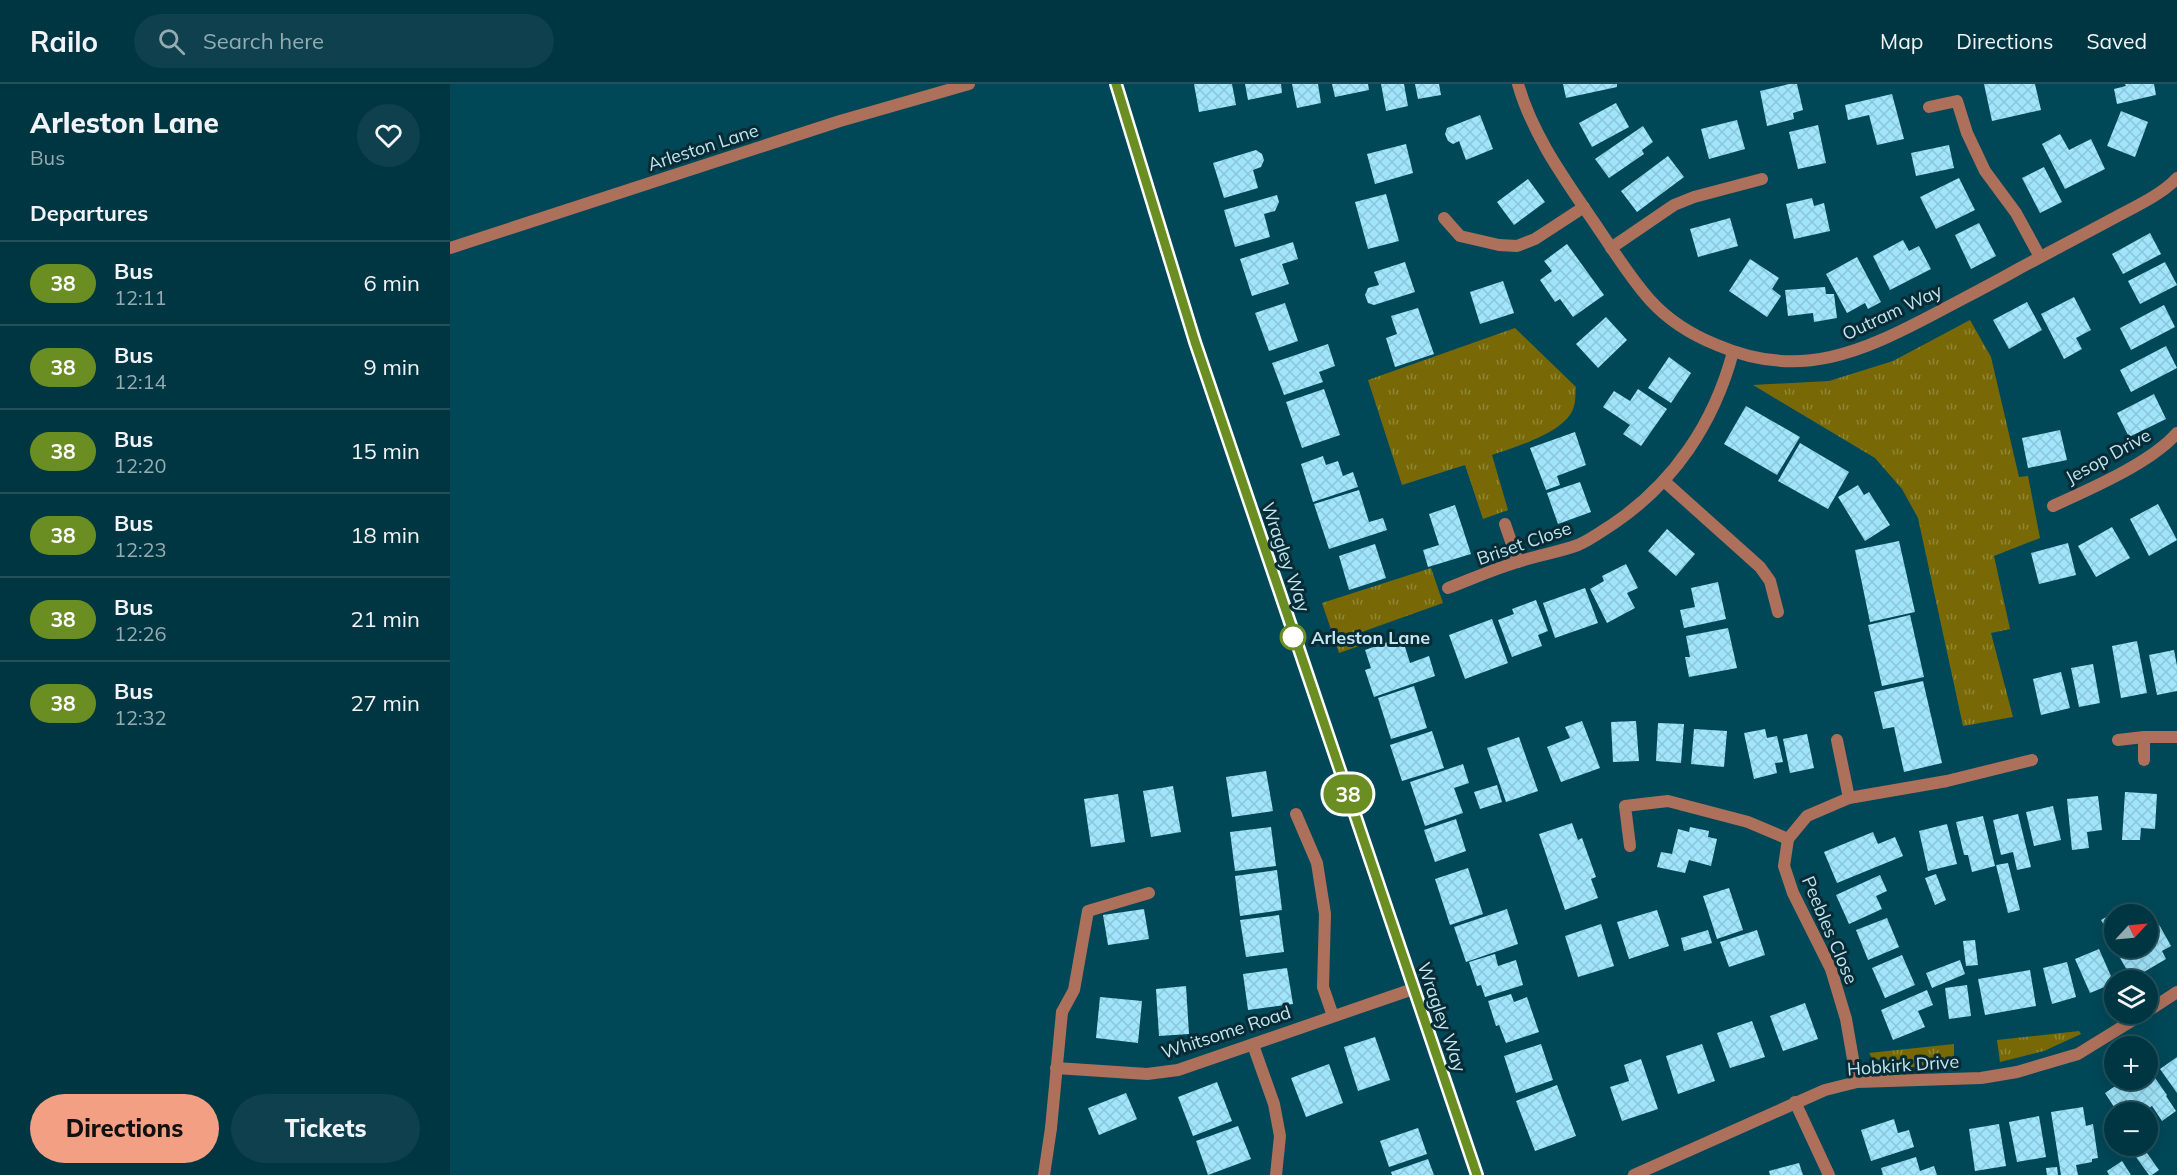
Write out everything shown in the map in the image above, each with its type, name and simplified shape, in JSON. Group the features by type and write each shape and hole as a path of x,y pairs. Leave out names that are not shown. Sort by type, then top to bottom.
{"street":[{"name":"Arleston Lane","path":"450,248 840,121 969,84"},
{"name":"Wragley Way","path":"1116,84 1195,342 1477,1175"},
{"name":"Outram Way","path":"1518,84 1545,149 1611,248 1651,301 1672,320 1700,338 1733,352 1762,359 1789,362 1831,358 1855,352 1918,323 2175,184"},
{"path":"1929,106 1957,101 1967,133 1985,171 2016,213 2040,257"},
{"path":"1611,248 1674,205 1694,197 1762,179"},
{"path":"1444,218 1460,236 1499,245 1517,246 1535,238 1584,207"},
{"name":"Briset Close","path":"1448,588 1518,562 1579,544 1622,518 1644,501 1687,454 1714,405 1727,375 1733,352"},
{"name":"Jesop Drive","path":"2054,506 2137,464 2177,433"},
{"path":"1664,481 1760,567 1770,581 1778,612"},
{"path":"1505,524 1518,562"},
{"path":"2144,737 2144,760"},
{"path":"2118,740 2177,737"},
{"path":"1837,740 1850,798"},
{"path":"1630,846 1626,806 1668,801 1748,822 1788,839 1807,816 1850,798 1947,781 2032,760"},
{"path":"1296,814 1317,863 1326,914 1323,987 1333,1016"},
{"name":"Peebles Close","path":"1788,839 1784,866 1793,893 1831,969 1846,1019 1857,1082"},
{"path":"1044,1175 1062,1012 1074,990 1088,910 1149,893"},
{"name":"Whitsome Road","path":"1056,1068 1147,1074 1178,1070 1413,989"},
{"path":"2158,1005 2177,993"},
{"name":"Hobkirk Drive","path":"1634,1175 1825,1090 1857,1082 1981,1078 2017,1072 2078,1054 2127,1024"},
{"path":"1253,1045 1274,1104 1280,1136 1276,1175"},
{"path":"1795,1102 1829,1175"}],"green space":[{"path":"1970,320 1991,357 2019,477 2028,476 2040,538 1994,556 2010,629 1991,633 2013,717 1963,726 1918,518 1902,489 1875,458 1753,385 1829,381 1893,361"},
{"path":"1515,328 1576,387 1575,401 1570,415 1562,424 1526,443 1492,455 1508,510 1483,519 1465,465 1402,485 1368,380"},
{"path":"1431,568 1443,603 1359,633 1362,645 1339,653 1322,603"},
{"path":"2079,1031 2081,1034 2044,1051 2000,1062 1997,1040"},
{"path":"1954,1044 1954,1066 1910,1067 1872,1058 1869,1053"}],"building":[{"path":"1194,84 1232,84 1236,105 1199,112"},
{"path":"1245,84 1281,84 1282,93 1248,100"},
{"path":"1292,84 1318,84 1321,103 1297,108"},
{"path":"1332,84 1368,84 1369,90 1335,97"},
{"path":"1381,84 1404,84 1408,106 1386,111"},
{"path":"1415,84 1439,84 1441,95 1418,99"},
{"path":"1563,84 1617,84 1617,87 1566,98"},
{"path":"1797,84 1803,110 1793,113 1794,119 1767,126 1760,91"},
{"path":"1984,84 2035,84 2041,110 1992,121"},
{"path":"2125,84 2154,84 2156,95 2117,104 2114,89 2126,86"},
{"path":"1892,94 1904,139 1877,145 1869,115 1848,120 1845,105"},
{"path":"1616,103 1629,127 1592,147 1579,123"},
{"path":"2121,111 2148,122 2135,157 2107,146"},
{"path":"1480,115 1493,149 1466,160 1459,141 1453,144 1448,141 1445,134 1447,128"},
{"path":"1737,120 1745,149 1709,159 1701,129"},
{"path":"1818,125 1826,163 1798,169 1789,132"},
{"path":"1643,126 1653,142 1642,150 1644,154 1609,178 1595,159"},
{"path":"2060,134 2069,150 2091,139 2105,169 2065,189 2042,144"},
{"path":"1406,144 1413,173 1375,184 1367,154"},
{"path":"1949,145 1954,168 1916,176 1911,153"},
{"path":"1256,150 1262,154 1264,160 1261,167 1253,170 1258,188 1224,198 1213,163"},
{"path":"1668,156 1684,177 1637,212 1621,191"},
{"path":"2044,167 2062,202 2040,213 2022,178"},
{"path":"1959,178 1975,210 1936,229 1920,197"},
{"path":"1528,179 1545,202 1514,225 1497,202"},
{"path":"1386,194 1399,241 1368,249 1355,202"},
{"path":"1277,195 1279,202 1275,211 1264,214 1270,237 1235,247 1224,210"},
{"path":"1812,198 1814,206 1824,203 1830,231 1794,239 1786,204"},
{"path":"1730,218 1738,246 1698,257 1690,229"},
{"path":"1979,223 1996,256 1971,269 1955,235"},
{"path":"2150,233 2161,254 2123,274 2112,254"},
{"path":"1903,240 1909,251 1919,246 1931,269 1890,290 1873,256"},
{"path":"1293,242 1298,259 1282,264 1289,284 1252,296 1240,259"},
{"path":"1567,244 1604,295 1573,317 1560,299 1555,302 1540,280 1552,271 1544,261"},
{"path":"1857,257 1881,302 1868,309 1865,303 1847,313 1826,274"},
{"path":"1750,259 1779,278 1772,289 1781,296 1767,317 1729,291"},
{"path":"1405,262 1415,292 1374,305 1368,303 1365,295 1368,288 1379,285 1374,272"},
{"path":"2165,262 2177,285 2140,304 2128,281"},
{"path":"1503,281 1514,313 1480,324 1470,292"},
{"path":"1825,287 1826,294 1834,294 1837,318 1814,322 1813,313 1788,316 1785,290"},
{"path":"2074,297 2091,330 2076,338 2082,349 2064,359 2041,314"},
{"path":"2027,302 2042,330 2009,349 1993,320"},
{"path":"1285,303 1298,341 1269,351 1255,313"},
{"path":"2164,305 2175,327 2131,350 2120,328"},
{"path":"1418,308 1434,354 1395,367 1386,338 1397,334 1391,316"},
{"path":"1606,317 1627,340 1598,368 1576,344"},
{"path":"1328,344 1335,366 1319,372 1323,382 1284,395 1272,363"},
{"path":"2166,346 2177,368 2131,392 2120,370"},
{"path":"1669,357 1691,373 1671,403 1648,388"},
{"path":"1324,389 1340,435 1302,448 1286,402"},
{"path":"1638,389 1667,409 1641,446 1623,434 1630,425 1603,407 1614,391 1630,401"},
{"path":"2154,394 2166,419 2129,437 2117,413"},
{"path":"1746,406 1800,437 1777,475 1724,444"},
{"path":"2060,430 2067,460 2028,468 2022,438"},
{"path":"1575,432 1586,465 1557,476 1560,485 1546,490 1530,448"},
{"path":"1800,443 1849,472 1828,509 1778,481"},
{"path":"1323,456 1326,465 1338,461 1343,476 1353,472 1358,487 1313,502 1301,464"},
{"path":"1580,482 1591,512 1558,524 1547,493"},
{"path":"1858,485 1864,495 1869,492 1890,525 1865,541 1838,497"},
{"path":"1359,490 1369,522 1383,518 1387,530 1329,549 1314,504"},
{"path":"2158,504 2177,540 2149,556 2130,519"},
{"path":"1455,505 1471,554 1428,567 1423,550 1439,545 1429,514"},
{"path":"2112,527 2130,558 2096,577 2078,546"},
{"path":"1667,529 1695,554 1676,576 1648,551"},
{"path":"1899,541 1915,612 1870,622 1855,550"},
{"path":"2068,543 2076,575 2039,584 2031,553"},
{"path":"1375,544 1386,578 1349,590 1339,556"},
{"path":"1626,564 1638,588 1627,593 1635,608 1607,623 1590,589 1604,581 1602,576"},
{"path":"1718,582 1726,619 1684,628 1680,610 1695,607 1691,588"},
{"path":"1585,588 1598,623 1555,638 1543,603"},
{"path":"1536,600 1548,631 1538,635 1542,646 1512,657 1498,620 1514,614 1512,609"},
{"path":"1910,615 1924,677 1882,686 1868,625"},
{"path":"1492,619 1508,663 1465,679 1449,635"},
{"path":"1728,628 1737,668 1689,677 1685,657 1690,657 1686,636"},
{"path":"1402,637 1410,663 1429,656 1435,676 1374,697 1365,670 1371,668 1365,650"},
{"path":"2137,641 2147,693 2121,698 2112,646"},
{"path":"2174,650 2177,666 2177,691 2157,695 2149,655"},
{"path":"2093,664 2100,703 2079,707 2071,668"},
{"path":"2061,672 2070,708 2041,715 2033,679"},
{"path":"1923,681 1942,763 1904,772 1894,727 1883,729 1874,692"},
{"path":"1414,686 1427,728 1391,739 1378,698"},
{"path":"1582,721 1600,768 1561,782 1547,747 1570,738 1565,727"},
{"path":"1636,721 1639,761 1613,762 1611,722"},
{"path":"1658,723 1684,724 1681,763 1656,761"},
{"path":"1694,729 1727,731 1724,767 1691,764"},
{"path":"1765,729 1767,738 1777,736 1783,762 1775,763 1777,773 1754,779 1744,733"},
{"path":"1432,731 1444,768 1402,781 1390,745"},
{"path":"1807,734 1814,768 1790,773 1783,739"},
{"path":"1519,737 1538,791 1506,802 1487,748"},
{"path":"1463,764 1469,783 1454,788 1463,813 1425,826 1410,782"},
{"path":"1266,771 1273,811 1232,817 1226,777"},
{"path":"1497,785 1502,802 1480,809 1474,792"},
{"path":"1173,786 1181,832 1151,837 1143,791"},
{"path":"2125,792 2157,794 2155,829 2141,828 2140,840 2122,840"},
{"path":"1118,794 1125,842 1091,847 1084,799"},
{"path":"2098,796 2102,830 2087,832 2089,848 2072,850 2067,799"},
{"path":"2053,806 2061,840 2034,846 2026,812"},
{"path":"2018,814 2031,867 2017,870 2013,852 2001,855 1993,820"},
{"path":"1983,816 1995,866 1972,872 1968,855 1964,855 1956,822"},
{"path":"1456,819 1466,851 1435,862 1424,830"},
{"path":"1572,823 1578,840 1582,838 1596,877 1591,879 1598,898 1565,910 1539,834"},
{"path":"1947,824 1957,864 1928,871 1919,831"},
{"path":"1271,827 1276,866 1235,871 1230,832"},
{"path":"1690,827 1709,831 1708,837 1717,839 1711,866 1689,860 1685,873 1657,867 1661,852 1672,854 1678,829 1689,832"},
{"path":"1873,832 1878,844 1895,837 1903,856 1837,883 1824,852"},
{"path":"2008,863 2020,910 2008,913 1996,865"},
{"path":"1468,868 1483,914 1450,925 1435,879"},
{"path":"1277,870 1282,910 1240,916 1235,876"},
{"path":"1936,874 1946,900 1935,905 1925,878"},
{"path":"1880,875 1887,891 1876,896 1882,909 1849,924 1836,895"},
{"path":"1729,888 1743,930 1717,939 1703,896"},
{"path":"1144,909 1149,939 1108,945 1103,915"},
{"path":"1507,909 1518,944 1466,962 1454,927"},
{"path":"1657,910 1669,946 1629,959 1617,922"},
{"path":"1279,915 1284,952 1246,957 1240,920"},
{"path":"1887,918 1899,947 1868,960 1856,930"},
{"path":"2158,923 2171,946 2162,951 2166,959 2147,970 2127,970 2120,958 2158,958"},
{"path":"1601,924 1614,966 1578,977 1565,936"},
{"path":"1708,930 1712,943 1684,951 1681,938"},
{"path":"1757,930 1765,955 1729,967 1720,942"},
{"path":"1975,940 1978,965 1966,966 1963,941"},
{"path":"2099,949 2108,970 2104,970 2104,987 2090,993 2075,959"},
{"path":"1495,954 1498,966 1516,960 1523,985 1485,997 1481,985 1477,986 1469,962"},
{"path":"1902,955 1915,985 1885,998 1872,968"},
{"path":"1960,960 1965,974 1932,988 1926,973"},
{"path":"2067,962 2076,997 2052,1004 2043,968"},
{"path":"1287,968 1293,1004 1248,1010 1243,974"},
{"path":"2030,970 2036,1006 1985,1015 1978,979"},
{"path":"1967,985 1971,1016 1949,1019 1945,988"},
{"path":"1186,986 1189,1034 1159,1036 1156,989"},
{"path":"1927,990 1933,1005 1918,1011 1925,1027 1893,1040 1881,1010"},
{"path":"1511,994 1514,1002 1527,997 1539,1032 1506,1043 1499,1025 1496,1026 1488,1001"},
{"path":"1100,997 1142,1001 1138,1043 1096,1038"},
{"path":"1805,1003 1818,1039 1783,1051 1770,1016"},
{"path":"1752,1021 1765,1057 1730,1068 1717,1033"},
{"path":"1375,1037 1390,1080 1358,1091 1344,1047"},
{"path":"1541,1044 1553,1080 1516,1093 1504,1056"},
{"path":"1702,1044 1715,1081 1678,1094 1666,1056"},
{"path":"2177,1057 2177,1093 2160,1069"},
{"path":"1641,1059 1658,1109 1622,1121 1610,1087 1629,1081 1624,1065"},
{"path":"1329,1064 1343,1103 1306,1117 1291,1078"},
{"path":"1217,1082 1232,1121 1193,1136 1178,1097"},
{"path":"2158,1082 2176,1111 2162,1121 2158,1115 2158,1102 2111,1102 2105,1093 2109,1090 2158,1090"},
{"path":"1557,1085 1576,1136 1535,1151 1516,1101"},
{"path":"1126,1093 1137,1119 1099,1135 1088,1108"},
{"path":"2083,1107 2086,1126 2093,1124 2098,1158 2092,1159 2092,1162 2076,1165 2078,1175 2061,1175 2051,1112"},
{"path":"2039,1116 2046,1157 2017,1162 2009,1122"},
{"path":"1894,1119 1898,1133 1909,1130 1914,1147 1871,1161 1861,1130"},
{"path":"1999,1124 2006,1166 1975,1171 1969,1129"},
{"path":"1238,1126 1251,1159 1208,1175 1196,1141"},
{"path":"1418,1128 1427,1154 1389,1167 1380,1141"},
{"path":"2135,1156 2149,1156 2159,1170 2149,1175"},
{"path":"1916,1157 1920,1171 1934,1166 1937,1175 1883,1175 1881,1168"},
{"path":"1428,1159 1434,1175 1392,1175 1391,1172"},
{"path":"2122,1161 2131,1175 2109,1175 2107,1171"},
{"path":"1799,1163 1803,1175 1770,1175 1769,1171"},
{"path":"2057,1167 2058,1175 2047,1175 2046,1168"}],"bus line":[{"name":"38","path":"1116,84 1195,342 1477,1175"}],"place":[{"name":"Arleston Lane","path":"1293,637"}]}
